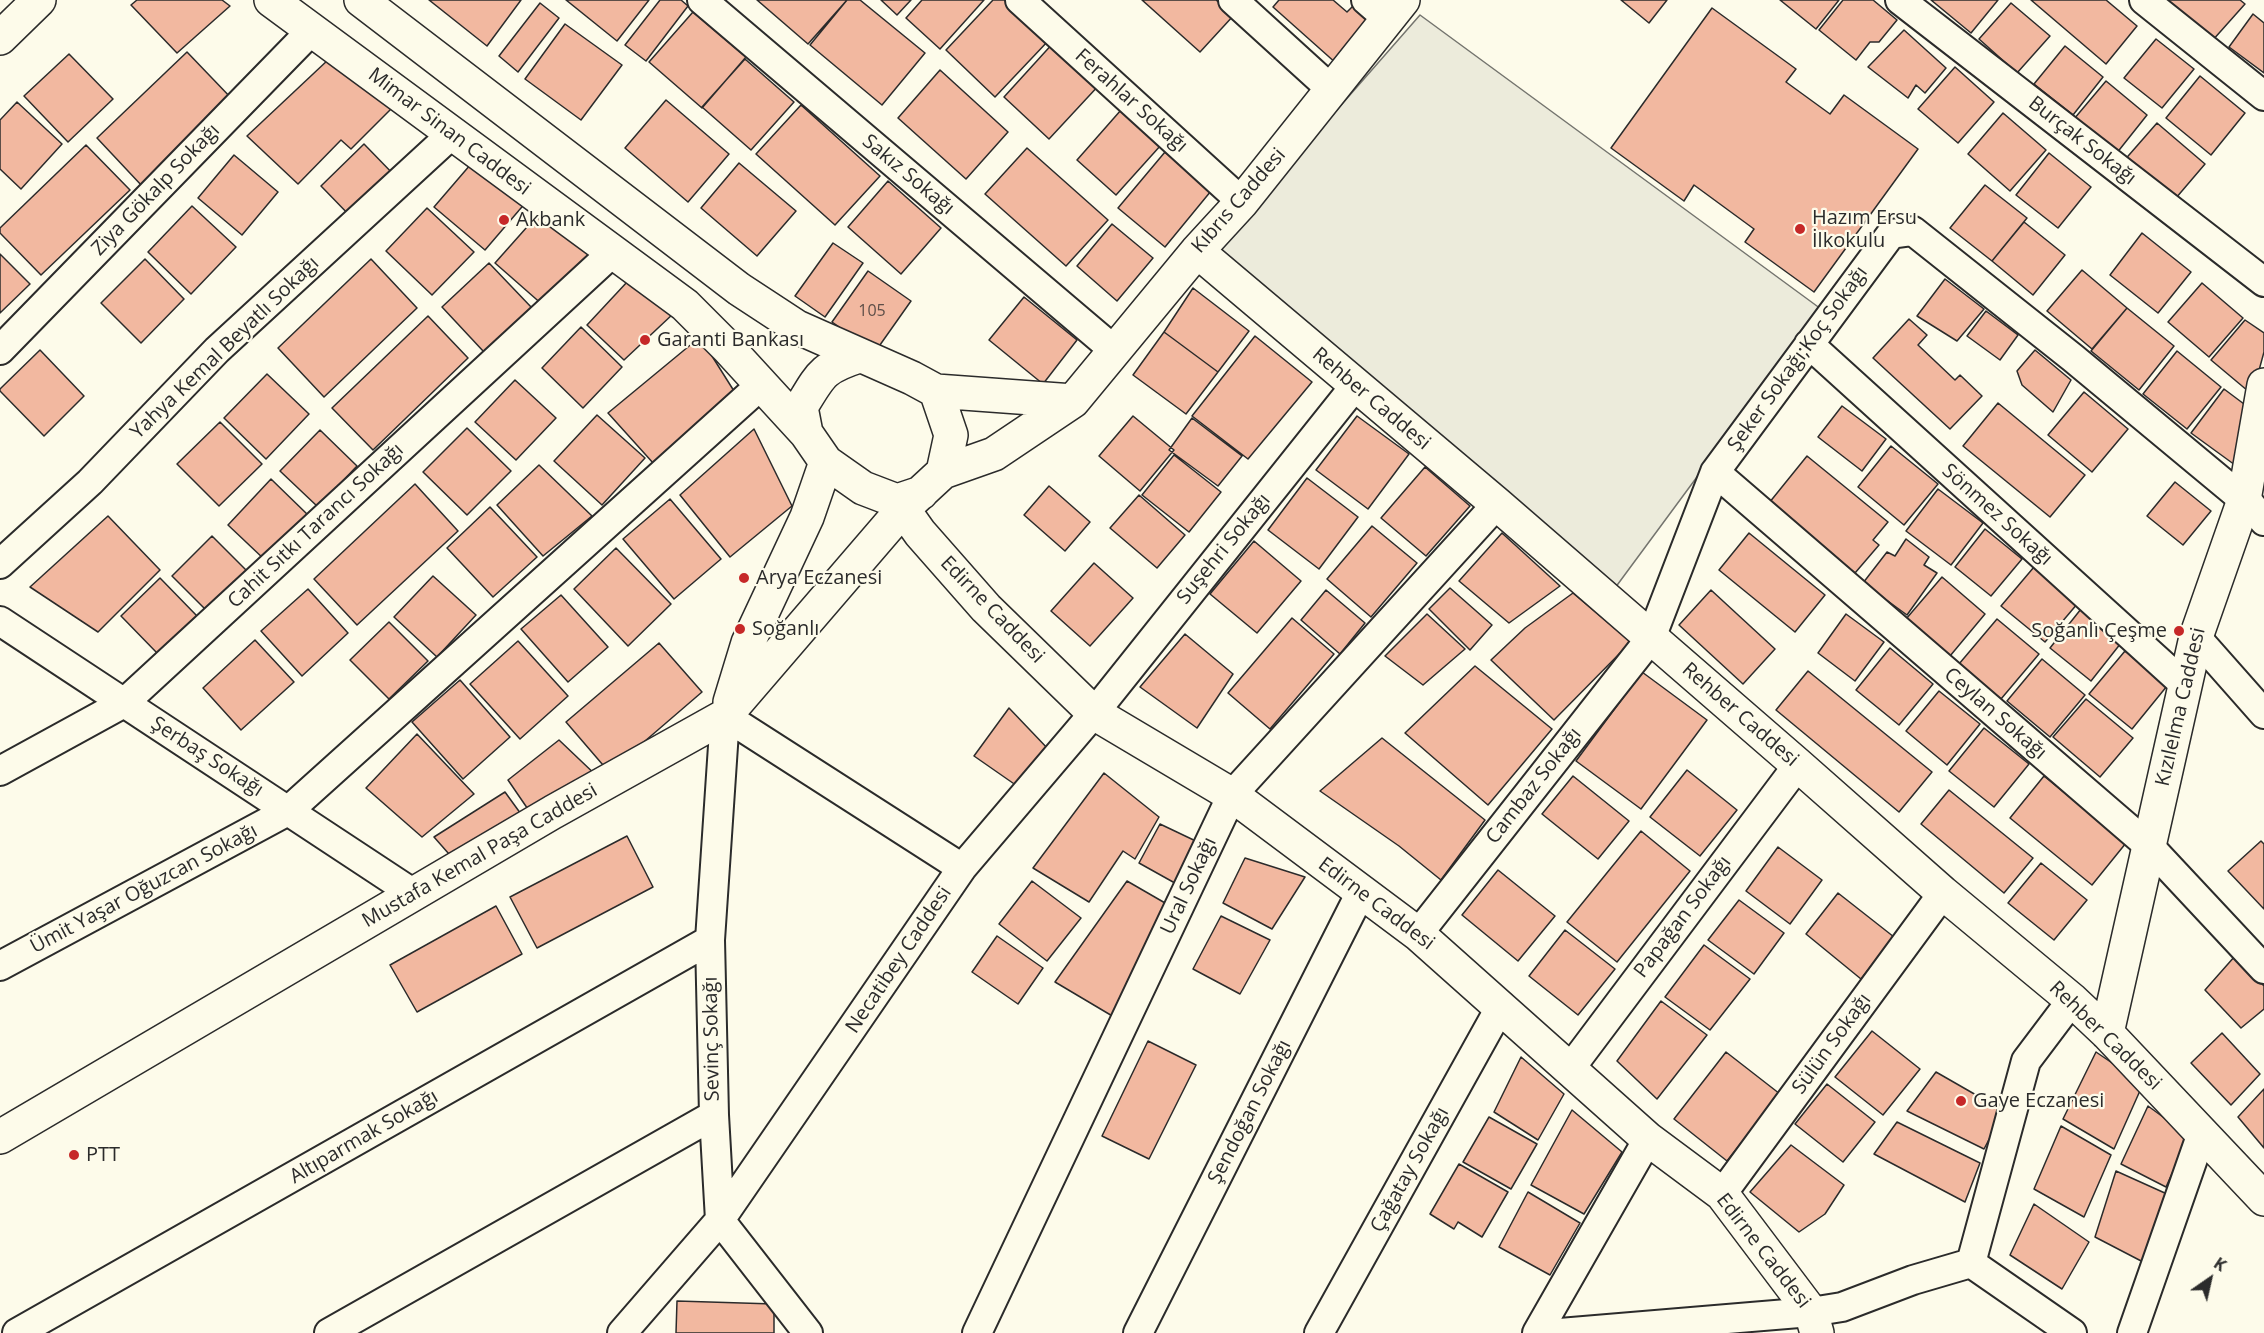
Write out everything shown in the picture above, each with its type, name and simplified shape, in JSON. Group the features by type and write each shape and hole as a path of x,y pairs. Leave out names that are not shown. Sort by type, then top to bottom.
{"main road":[{"path":"0,38 39,0"},
{"name":"Mimar Sinan Caddesi","path":"271,0 685,305 806,433"},
{"path":"361,0 739,289 797,327 936,391 1073,401"},
{"name":"Kıbrıs Caddesi","path":"922,491 994,454 1073,401 1197,251 1242,202 1332,90 1386,7"},
{"name":"Rehber Caddesi","path":"1197,251 1497,504 1943,893 2072,1000 2107,1033 2264,1199"},
{"path":"859,356 837,364 819,376 801,407 806,433 826,462 863,488 897,501 922,491"},
{"name":"Kızılelma Caddesi","path":"2107,1033 2196,637 2254,504 2264,385"},
{"path":"726,716 922,491 951,435 936,391"},
{"path":"726,716 748,643 807,517 826,462"},
{"name":"Edirne Caddesi","path":"922,491 920,533 986,608 1094,713 1232,795 1418,934 1648,1139 1722,1194 1814,1323"},
{"name":"Mustafa Kemal Paşa Caddesi","path":"0,1137 553,812 726,716"}],"street":[{"name":"Sakız Sokağı","path":"702,0 1114,350"},
{"name":"Ferahlar Sokağı","path":"1020,0 1242,202"},
{"path":"1233,0 1332,90"},
{"name":"Burçak Sokağı","path":"1900,0 2264,282"},
{"path":"2144,0 2264,96"},
{"name":"Ziya Gökalp Sokağı","path":"0,350 312,30"},
{"name":"Yahya Kemal Beyatlı Sokağı","path":"0,564 90,482 217,350 452,134"},
{"name":"Şeker Sokağı;Koç Sokağı","path":"1651,638 1714,472 1891,234 1913,231 2254,504"},
{"name":"Cahit Sıtkı Tarancı Sokağı","path":"0,771 124,703 612,253"},
{"name":"Sönmez Sokağı","path":"1809,344 2185,685"},
{"name":"Ümit Yaşar Oğuzcan Sokağı","path":"0,966 288,811 760,385"},
{"name":"Suşehri Sokağı","path":"1094,713 1355,386"},
{"name":"Ceylan Sokağı","path":"1714,472 2149,846 2264,969"},
{"name":"Ural Sokağı","path":"977,1333 1232,795 1497,504"},
{"name":"Şerbaş Sokağı","path":"0,621 414,894"},
{"path":"2196,637 2264,714"},
{"name":"Cambaz Sokağı","path":"1418,934 1651,638"},
{"name":"Necatibey Caddesi","path":"622,1333 720,1220 962,868 1094,713"},
{"path":"726,716 962,868"},
{"name":"Sevinç Sokağı","path":"720,1220 714,1115 710,940 726,716"},
{"name":"Papağan Sokağı","path":"1569,1070 1798,765"},
{"name":"Şendoğan Sokağı","path":"1138,1333 1361,892"},
{"name":"Sülün Sokağı","path":"1722,1194 1943,893"},
{"name":"Altıparmak Sokağı","path":"18,1333 710,940"},
{"path":"1971,1263 2026,1061 2072,1000"},
{"name":"Çağatay Sokağı","path":"1319,1333 1501,1006"},
{"path":"329,1333 714,1115"},
{"path":"2132,1333 2202,1133"},
{"path":"1537,1333 1648,1139"},
{"path":"720,1220 808,1333"},
{"path":"1560,1333 1814,1323 1842,1307 1913,1280 1971,1263"},
{"path":"1971,1263 2072,1333"}],"shaded area":[{"path":"1420,15 1821,309 1615,588 1215,249"}],"building":[{"path":"137,0 222,0 230,6 177,53 131,5"},
{"path":"429,0 521,0 487,46"},
{"path":"566,0 649,0 617,41"},
{"path":"660,0 681,0 688,6 646,61 625,45"},
{"path":"757,0 847,0 808,44"},
{"path":"847,0 860,0 925,53 882,105 810,45"},
{"path":"881,0 911,0 897,15"},
{"path":"922,0 984,0 940,49 906,18"},
{"path":"993,0 1006,0 1049,40 995,97 946,50"},
{"path":"1142,0 1216,0 1234,15 1200,52"},
{"path":"1279,0 1333,0 1347,12 1353,6 1373,24 1337,64 1273,7"},
{"path":"1621,0 1667,0 1649,23"},
{"path":"1780,0 1839,0 1816,29"},
{"path":"1843,0 1873,0 1897,20 1879,42 1870,42 1856,60 1819,30"},
{"path":"1931,0 1998,0 1971,33"},
{"path":"2031,0 2106,0 2137,26 2106,64"},
{"path":"2165,0 2240,0 2245,4 2212,41"},
{"path":"540,3 559,18 518,72 499,56"},
{"path":"2011,3 2050,36 2017,73 1979,39"},
{"path":"1712,8 1796,69 1786,82 1830,114 1844,95 1918,149 1814,292 1745,242 1754,229 1694,185 1684,201 1611,148"},
{"path":"693,12 746,57 702,108 649,62"},
{"path":"2253,14 2264,23 2264,73 2229,47"},
{"path":"565,24 622,65 581,120 525,79"},
{"path":"1904,30 1946,68 1925,93 1916,85 1908,98 1868,67"},
{"path":"2156,39 2194,69 2162,108 2124,78"},
{"path":"1055,41 1101,83 1049,139 1004,97"},
{"path":"2065,46 2103,77 2073,115 2034,84"},
{"path":"187,52 234,101 143,187 97,138"},
{"path":"69,54 113,99 68,142 24,96"},
{"path":"329,59 398,102 351,149 341,140 298,184 247,136"},
{"path":"745,59 794,102 751,150 702,107"},
{"path":"1955,67 1994,102 1958,143 1918,109"},
{"path":"940,70 1008,132 966,179 898,118"},
{"path":"2200,76 2245,113 2211,155 2166,118"},
{"path":"2106,81 2147,115 2116,154 2074,119"},
{"path":"666,100 729,154 688,202 625,148"},
{"path":"17,102 62,144 21,189 0,169 0,120"},
{"path":"801,105 880,176 835,225 756,154"},
{"path":"1121,110 1161,145 1116,195 1077,160"},
{"path":"2003,113 2046,150 2010,191 1968,154"},
{"path":"2157,123 2205,164 2170,205 2122,163"},
{"path":"364,144 398,179 355,221 321,186"},
{"path":"86,145 130,190 41,275 0,233 0,228"},
{"path":"1027,148 1108,220 1066,266 985,194"},
{"path":"1165,152 1211,191 1165,247 1118,208"},
{"path":"2049,153 2091,187 2058,228 2016,195"},
{"path":"234,155 278,192 242,235 198,198"},
{"path":"477,157 527,201 485,250 434,207"},
{"path":"739,163 796,211 757,256 701,208"},
{"path":"888,181 941,228 901,274 848,227"},
{"path":"1985,185 2027,218 1992,261 1950,228"},
{"path":"192,206 236,247 191,294 148,252"},
{"path":"427,208 474,252 432,295 386,251"},
{"path":"543,209 592,252 544,306 495,263"},
{"path":"2024,222 2065,255 2033,295 1992,261"},
{"path":"1112,224 1153,258 1117,301 1077,266"},
{"path":"2142,233 2191,272 2158,313 2110,275"},
{"path":"833,243 863,263 825,317 795,296"},
{"path":"0,254 30,284 0,313"},
{"path":"145,259 184,299 141,343 101,303"},
{"path":"371,259 417,308 324,397 278,348"},
{"path":"489,263 532,308 484,352 442,307"},
{"path":"2082,270 2127,308 2092,349 2047,311"},
{"path":"868,271 911,301 875,352 832,322"},
{"path":"1945,279 1984,309 1957,341 1917,316"},
{"path":"628,281 674,313 624,360 587,325"},
{"path":"2202,283 2243,318 2209,357 2168,322"},
{"path":"1193,288 1249,331 1218,372 1164,332"},
{"path":"1024,297 1077,340 1043,384 989,340"},
{"path":"2127,308 2174,346 2139,390 2091,351"},
{"path":"1986,311 2018,335 2000,360 1967,336"},
{"path":"428,316 468,358 373,450 332,408"},
{"path":"1909,319 1927,335 1918,345 1955,380 1960,375 1982,396 1950,429 1873,358"},
{"path":"2245,320 2264,333 2264,352 2255,385 2248,391 2211,360"},
{"path":"581,327 622,367 583,408 542,368"},
{"path":"1164,332 1218,372 1186,414 1133,375"},
{"path":"1255,336 1312,382 1248,459 1192,416"},
{"path":"700,337 734,391 654,464 608,413"},
{"path":"40,350 84,396 44,436 0,391"},
{"path":"2035,350 2071,380 2053,412 2022,385 2017,371"},
{"path":"2177,351 2221,387 2187,429 2143,394"},
{"path":"267,374 309,414 266,459 224,418"},
{"path":"515,380 556,418 516,460 475,422"},
{"path":"2224,389 2248,407 2235,465 2191,433"},
{"path":"2084,392 2128,429 2092,472 2048,435"},
{"path":"1998,403 2085,475 2050,517 1963,446"},
{"path":"1842,406 1886,439 1862,471 1818,437"},
{"path":"597,415 645,458 602,505 554,461"},
{"path":"1133,416 1174,450 1140,491 1099,456"},
{"path":"1357,416 1409,454 1368,509 1316,470"},
{"path":"1192,418 1242,456 1218,486 1169,450"},
{"path":"220,422 262,464 219,506 177,464"},
{"path":"467,428 511,471 467,515 423,472"},
{"path":"754,429 792,506 730,557 680,495"},
{"path":"320,430 357,466 318,507 280,471"},
{"path":"1891,446 1938,484 1904,525 1858,487"},
{"path":"1174,455 1221,492 1189,532 1142,495"},
{"path":"1807,456 1888,522 1873,540 1879,545 1855,573 1769,503"},
{"path":"539,465 592,516 543,556 497,505"},
{"path":"1425,467 1470,506 1426,556 1381,518"},
{"path":"1307,478 1358,517 1319,569 1268,530"},
{"path":"271,479 308,515 265,560 228,525"},
{"path":"2175,482 2211,511 2183,545 2147,516"},
{"path":"415,484 458,531 357,625 314,579"},
{"path":"1049,486 1090,522 1065,551 1024,515"},
{"path":"1938,489 1983,523 1951,565 1906,531"},
{"path":"1139,495 1185,535 1157,568 1110,528"},
{"path":"670,499 721,559 674,599 623,539"},
{"path":"490,507 537,557 493,597 447,548"},
{"path":"108,516 160,570 98,632 30,587"},
{"path":"1372,526 1417,563 1371,617 1327,579"},
{"path":"1985,529 2022,559 1991,596 1955,567"},
{"path":"1502,533 1560,586 1509,623 1459,581"},
{"path":"1749,533 1825,595 1795,632 1719,570"},
{"path":"212,536 247,571 207,611 172,576"},
{"path":"1906,539 1929,557 1924,565 1937,573 1907,615 1863,583 1887,552 1895,556"},
{"path":"1254,541 1301,581 1257,633 1210,594"},
{"path":"616,548 671,604 628,646 574,589"},
{"path":"1094,563 1133,598 1090,646 1051,611"},
{"path":"2034,567 2078,603 2045,642 2001,606"},
{"path":"433,576 476,615 437,657 394,617"},
{"path":"1942,577 1985,614 1950,656 1906,619"},
{"path":"160,578 197,616 158,654 121,616"},
{"path":"1450,588 1492,625 1470,650 1429,609"},
{"path":"308,589 348,633 302,676 261,631"},
{"path":"1326,590 1365,623 1340,654 1301,620"},
{"path":"1711,590 1775,649 1743,684 1679,625"},
{"path":"1573,593 1631,642 1554,720 1491,660 1525,628"},
{"path":"561,595 608,647 568,682 521,629"},
{"path":"2081,609 2121,643 2091,681 2050,648"},
{"path":"1427,614 1465,649 1423,685 1385,656"},
{"path":"1846,614 1884,642 1855,681 1818,653"},
{"path":"1292,618 1334,654 1270,729 1228,693"},
{"path":"1997,619 2039,654 2001,699 1959,664"},
{"path":"389,622 428,661 389,699 350,660"},
{"path":"1185,634 1233,674 1197,728 1140,687"},
{"path":"255,640 294,682 241,730 203,688"},
{"path":"518,641 568,696 520,739 470,684"},
{"path":"659,643 702,692 609,772 566,722"},
{"path":"1890,648 1933,684 1899,725 1856,690"},
{"path":"2125,651 2167,686 2132,729 2089,694"},
{"path":"2042,659 2085,695 2050,737 2007,701"},
{"path":"1475,666 1552,729 1488,805 1405,733"},
{"path":"1808,671 1932,772 1899,812 1776,710"},
{"path":"1642,672 1707,720 1641,809 1576,761"},
{"path":"460,680 510,737 463,779 412,722"},
{"path":"1939,691 1980,724 1947,765 1906,731"},
{"path":"2086,699 2133,738 2100,777 2053,737"},
{"path":"1009,708 1050,751 1020,788 974,756"},
{"path":"1984,728 2029,764 1994,807 1949,771"},
{"path":"417,734 474,794 422,837 366,788"},
{"path":"1382,738 1485,820 1441,880 1399,846 1320,791"},
{"path":"559,740 600,779 534,818 508,780"},
{"path":"1687,770 1737,810 1700,856 1650,817"},
{"path":"1104,773 1159,817 1135,859 1123,851 1089,902 1033,868"},
{"path":"1573,776 1629,821 1598,859 1542,814"},
{"path":"2044,776 2126,843 2092,885 2010,818"},
{"path":"1949,790 2033,858 2004,893 1921,824"},
{"path":"505,792 526,821 456,862 434,837"},
{"path":"1160,824 1202,844 1182,887 1139,863"},
{"path":"1641,831 1690,871 1617,962 1567,922"},
{"path":"627,836 653,887 537,948 510,897"},
{"path":"2261,841 2264,844 2264,909 2228,871"},
{"path":"1778,847 1822,880 1790,924 1746,891"},
{"path":"1245,858 1305,877 1272,929 1223,903"},
{"path":"2041,863 2087,900 2054,940 2008,903"},
{"path":"1498,870 1555,916 1518,961 1462,915"},
{"path":"1032,881 1081,918 1047,961 999,924"},
{"path":"1127,881 1172,907 1114,1017 1055,982"},
{"path":"1838,893 1894,937 1861,979 1806,934"},
{"path":"1739,900 1784,933 1754,974 1708,940"},
{"path":"496,906 522,954 417,1012 390,965"},
{"path":"1221,916 1270,940 1240,994 1193,969"},
{"path":"1565,930 1615,969 1578,1015 1529,976"},
{"path":"997,936 1043,968 1018,1004 972,972"},
{"path":"1704,945 1750,979 1710,1030 1665,997"},
{"path":"2235,956 2264,986 2264,1009 2241,1028 2205,990"},
{"path":"1661,1001 1707,1035 1657,1099 1617,1061"},
{"path":"1872,1031 1920,1069 1883,1115 1835,1077"},
{"path":"2222,1033 2260,1074 2231,1105 2191,1063"},
{"path":"1148,1041 1196,1065 1149,1159 1102,1136"},
{"path":"1726,1052 1780,1094 1727,1161 1674,1119"},
{"path":"2096,1052 2143,1084 2114,1149 2063,1119"},
{"path":"1521,1057 1564,1094 1538,1140 1494,1112"},
{"path":"1936,1072 2004,1111 1984,1149 1907,1111"},
{"path":"1827,1084 1875,1122 1843,1162 1795,1124"},
{"path":"2264,1089 2264,1148 2238,1117"},
{"path":"2148,1106 2189,1136 2166,1187 2121,1164"},
{"path":"1572,1110 1622,1152 1584,1214 1531,1185"},
{"path":"1489,1117 1537,1144 1511,1189 1463,1162"},
{"path":"1897,1122 1980,1163 1965,1202 1874,1154"},
{"path":"2061,1126 2111,1155 2084,1217 2034,1189"},
{"path":"1791,1145 1844,1185 1825,1214 1799,1232 1750,1192"},
{"path":"1459,1164 1508,1192 1482,1237 1458,1222 1454,1229 1430,1214"},
{"path":"2116,1171 2167,1194 2145,1263 2095,1237"},
{"path":"1528,1192 1580,1223 1550,1275 1499,1247"},
{"path":"2034,1204 2089,1242 2062,1289 2010,1255"},
{"path":"677,1301 774,1304 774,1333 676,1333"}],"place":[{"name":"Akbank","path":"504,220"},
{"name":"Hazım Ersu İlkokulu","path":"1800,229"},
{"name":"Garanti Bankası","path":"645,340"},
{"name":"Arya Eczanesi","path":"744,578"},
{"name":"Soğanlı","path":"740,629"},
{"name":"Soğanlı Çeşme","path":"2179,631"},
{"name":"Gaye Eczanesi","path":"1961,1101"},
{"name":"PTT","path":"74,1155"}]}
